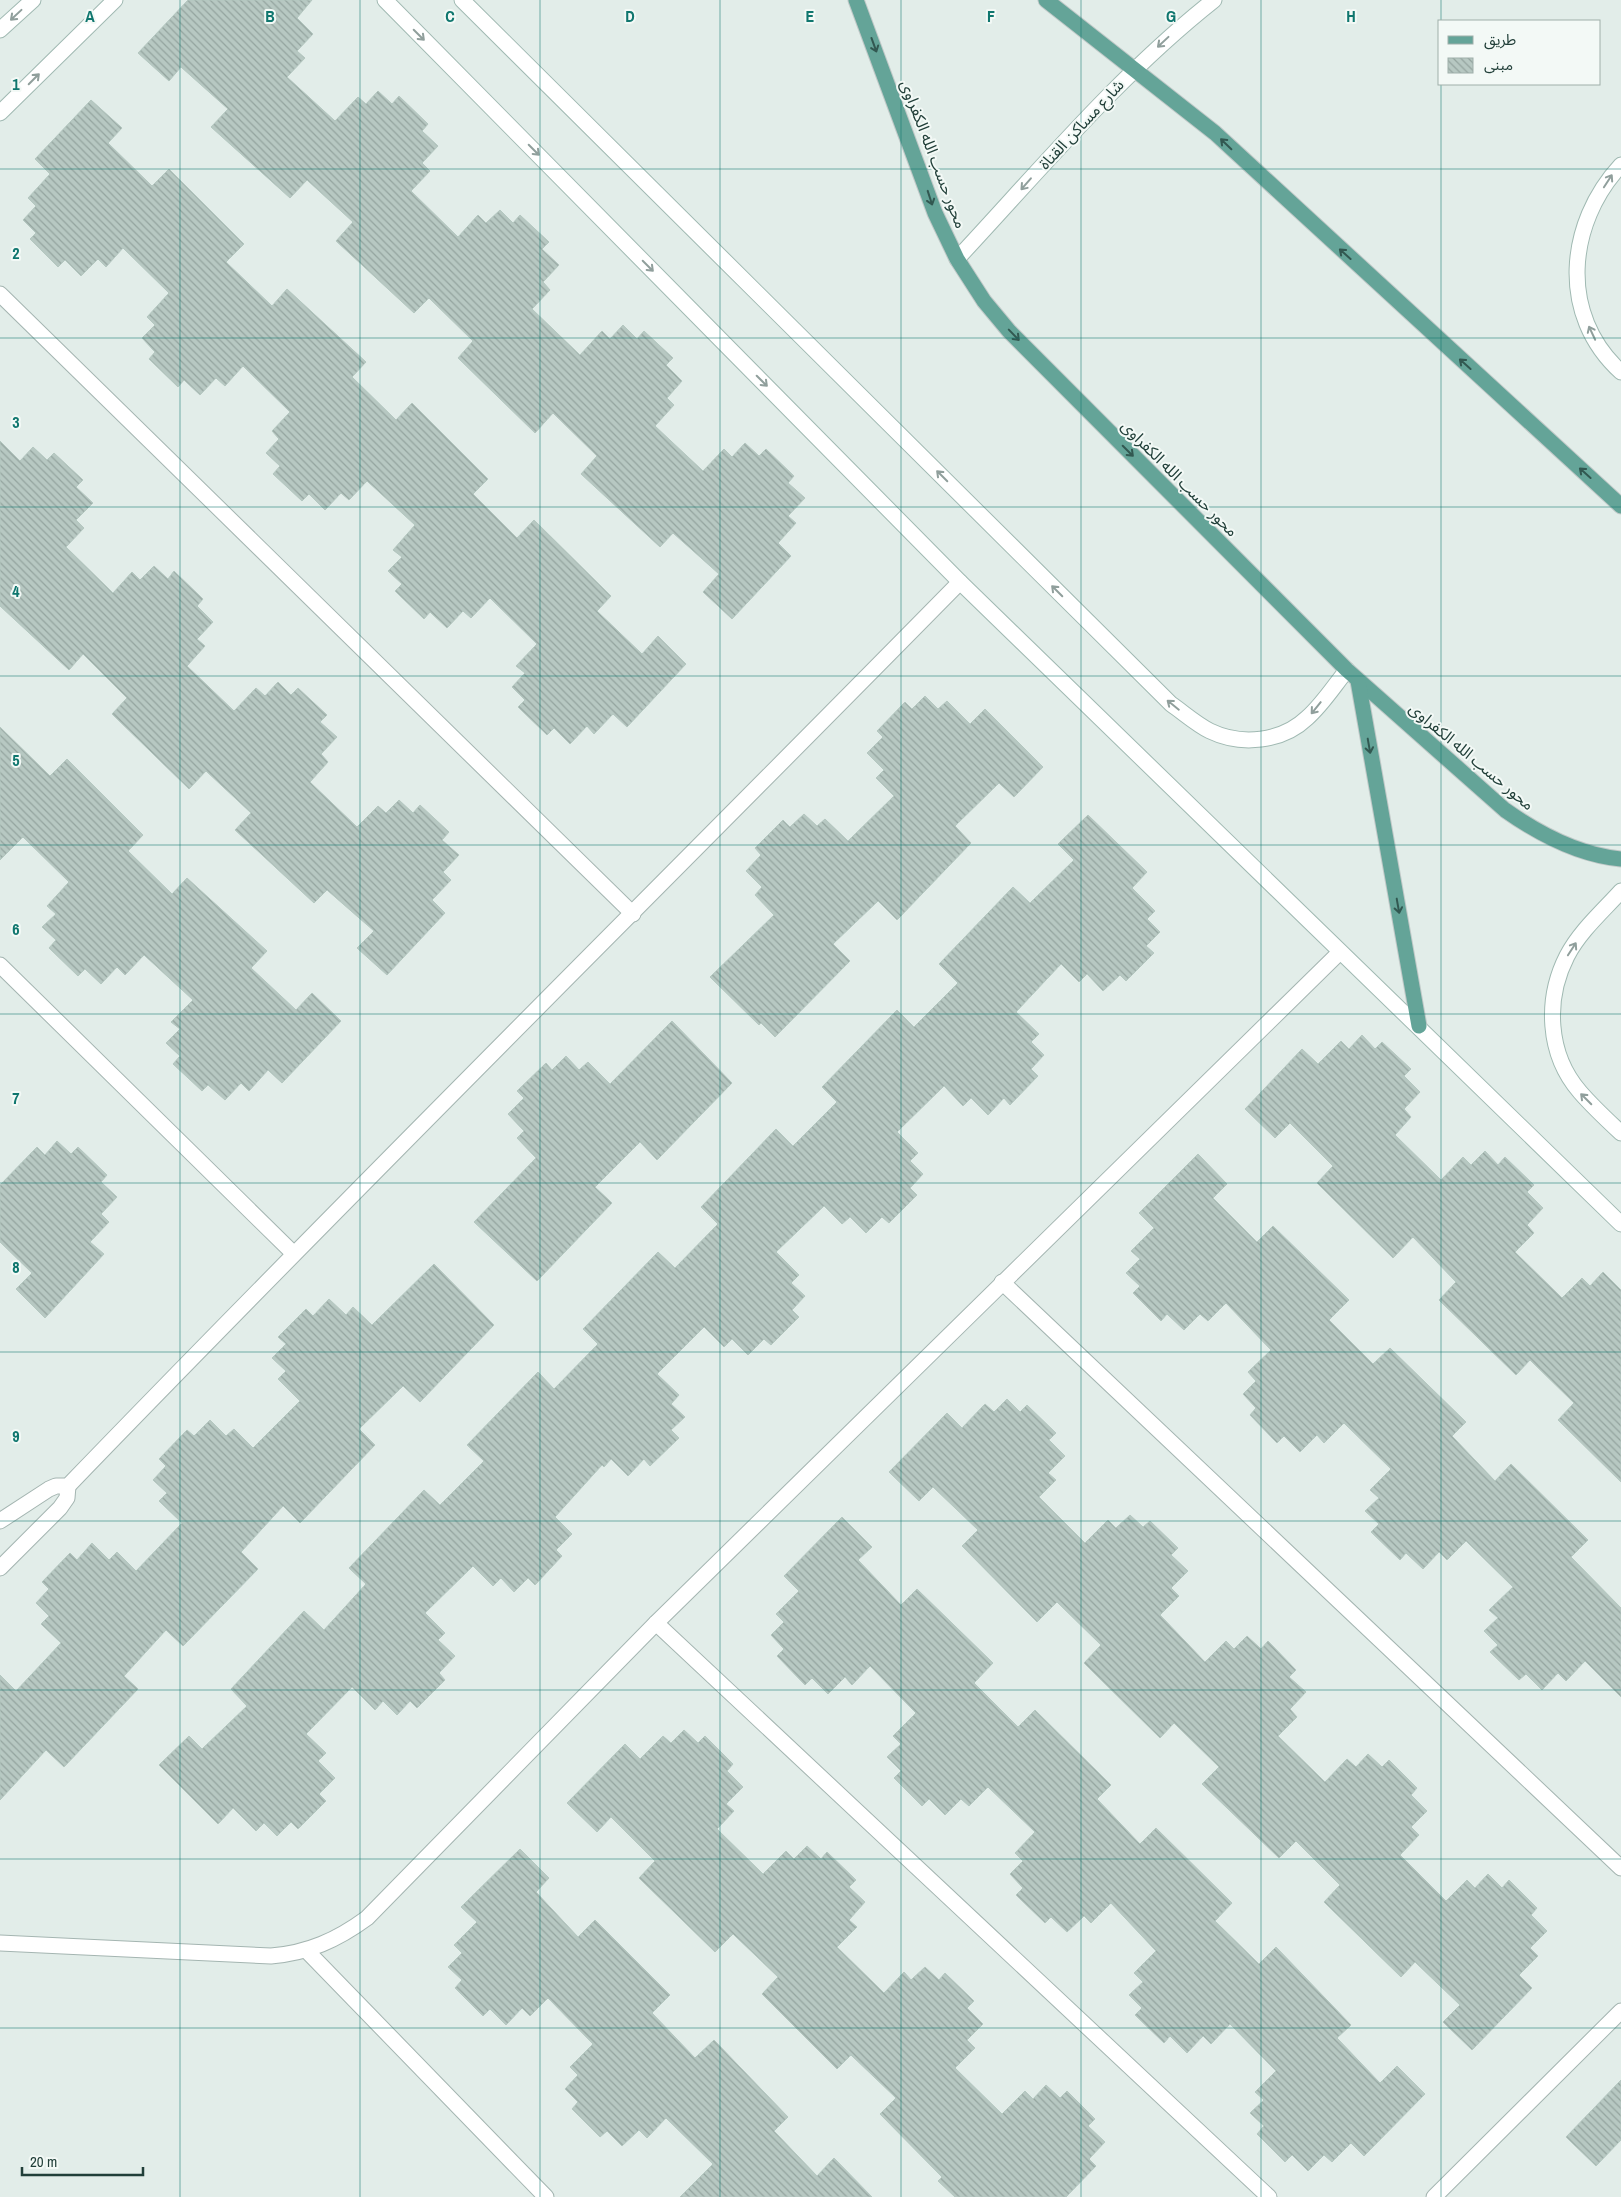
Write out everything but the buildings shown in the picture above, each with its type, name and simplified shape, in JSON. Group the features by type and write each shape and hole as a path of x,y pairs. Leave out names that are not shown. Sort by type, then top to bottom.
{"main road":[{"name":"محور حسب الله الكفراوى","path":"856,0 935,213 957,259 984,301 1009,331 1352,676 1505,810 1558,842 1587,852 1621,859"},
{"path":"1046,0 1132,70 1215,133 1621,506"},
{"path":"1352,676 1419,1026"}],"street":[{"path":"0,30 33,0"},
{"path":"0,114 115,0"},
{"path":"385,0 960,582 1621,1224"},
{"path":"462,0 1172,704 1209,730 1231,738 1253,740 1274,736 1293,729 1308,718 1352,676"},
{"name":"شارع مساكن القناة","path":"957,259 1132,70 1172,33 1214,0"},
{"path":"1621,164 1594,203 1580,236 1575,272 1580,307 1595,340 1621,372"},
{"path":"0,294 632,914"},
{"path":"0,1568 60,1508 67,1498 68,1486 293,1253 960,582"},
{"path":"1621,891 1582,934 1568,955 1558,977 1553,1000 1552,1025 1557,1049 1566,1072 1579,1092 1621,1133"},
{"path":"0,1943 271,1956 306,1950 343,1935 366,1918 656,1623 1340,952"},
{"path":"0,964 293,1253"},
{"path":"1002,1282 1621,1868"},
{"path":"0,1521 50,1489 56,1486 68,1486"},
{"path":"656,1623 1269,2197"},
{"path":"306,1950 546,2197"},
{"path":"1434,2197 1621,2011"}]}
